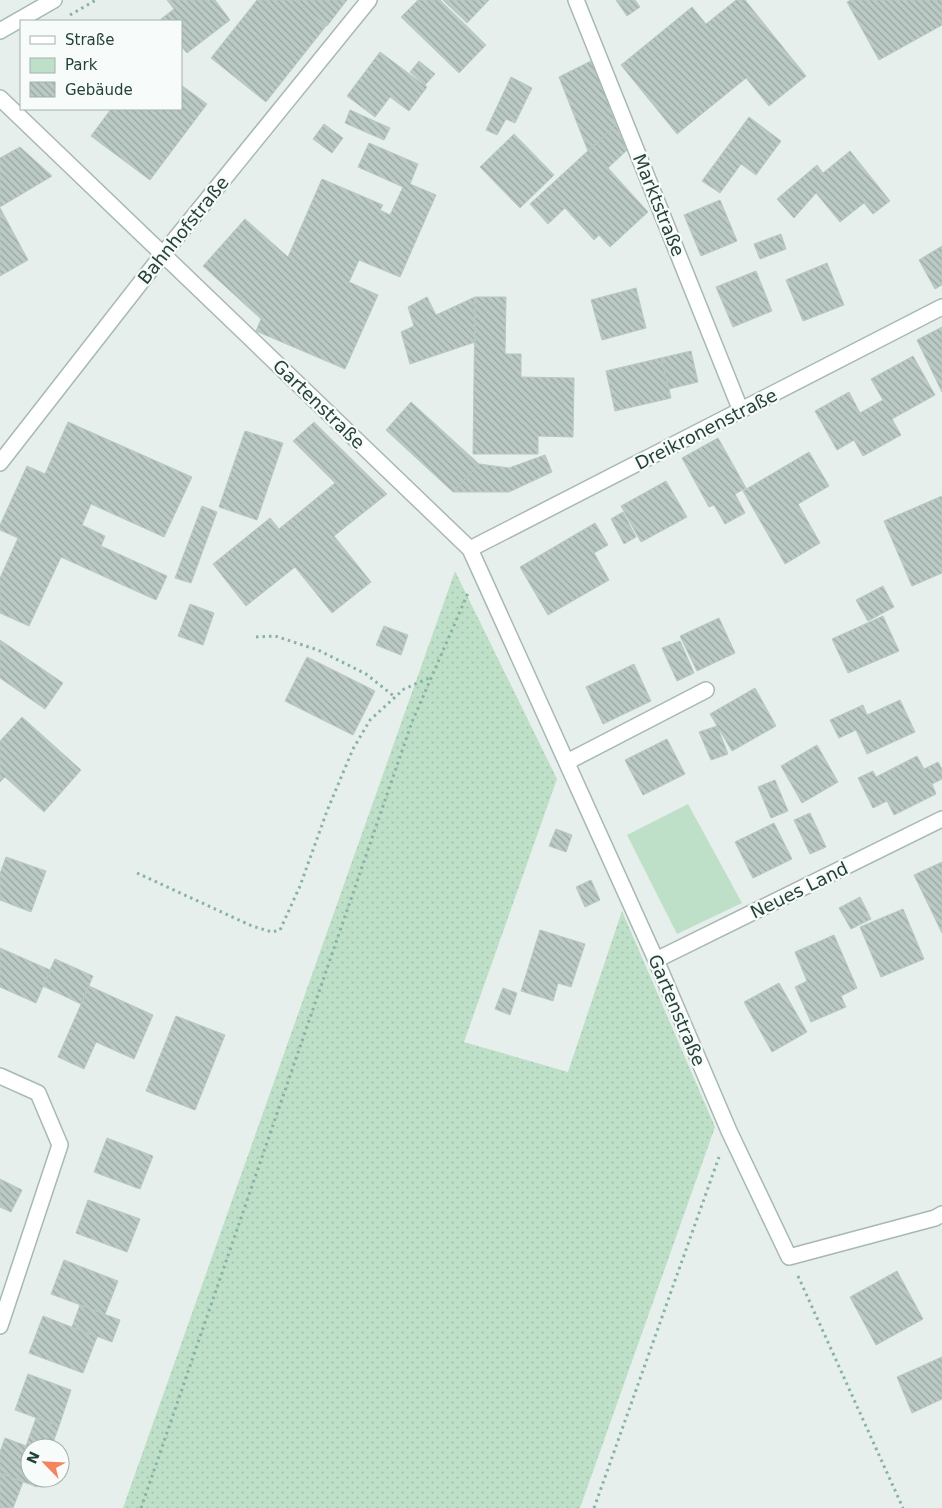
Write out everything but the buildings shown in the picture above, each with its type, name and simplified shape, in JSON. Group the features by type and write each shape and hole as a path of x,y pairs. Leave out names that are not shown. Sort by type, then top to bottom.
{"street":[{"path":"0,31 54,0"},
{"name":"Bahnhofstraße","path":"0,463 163,254 369,0"},
{"name":"Marktstraße","path":"576,0 741,411"},
{"name":"Gartenstraße","path":"0,98 470,549 656,960 728,1131 789,1256"},
{"name":"Dreikronenstraße","path":"470,549 942,307"},
{"path":"567,762 706,690"},
{"name":"Neues Land","path":"656,960 942,819"},
{"path":"0,1076 38,1093 60,1145 0,1326"},
{"path":"789,1256 940,1221"}],"path":[{"path":"66,17 96,0"},
{"path":"141,1508 412,722 468,593 468,584"},
{"path":"256,637 275,636 318,650 366,674 395,697"},
{"path":"138,873 252,926 272,932 280,930 300,886 352,749 370,720 404,688 430,678"},
{"path":"594,1508 728,1131"},
{"path":"789,1256 903,1508"}],"green space":[{"path":"455,571 557,779 464,1042 568,1072 622,911 715,1127 580,1508 123,1508"},
{"path":"688,804 742,903 677,934 627,835"}]}
